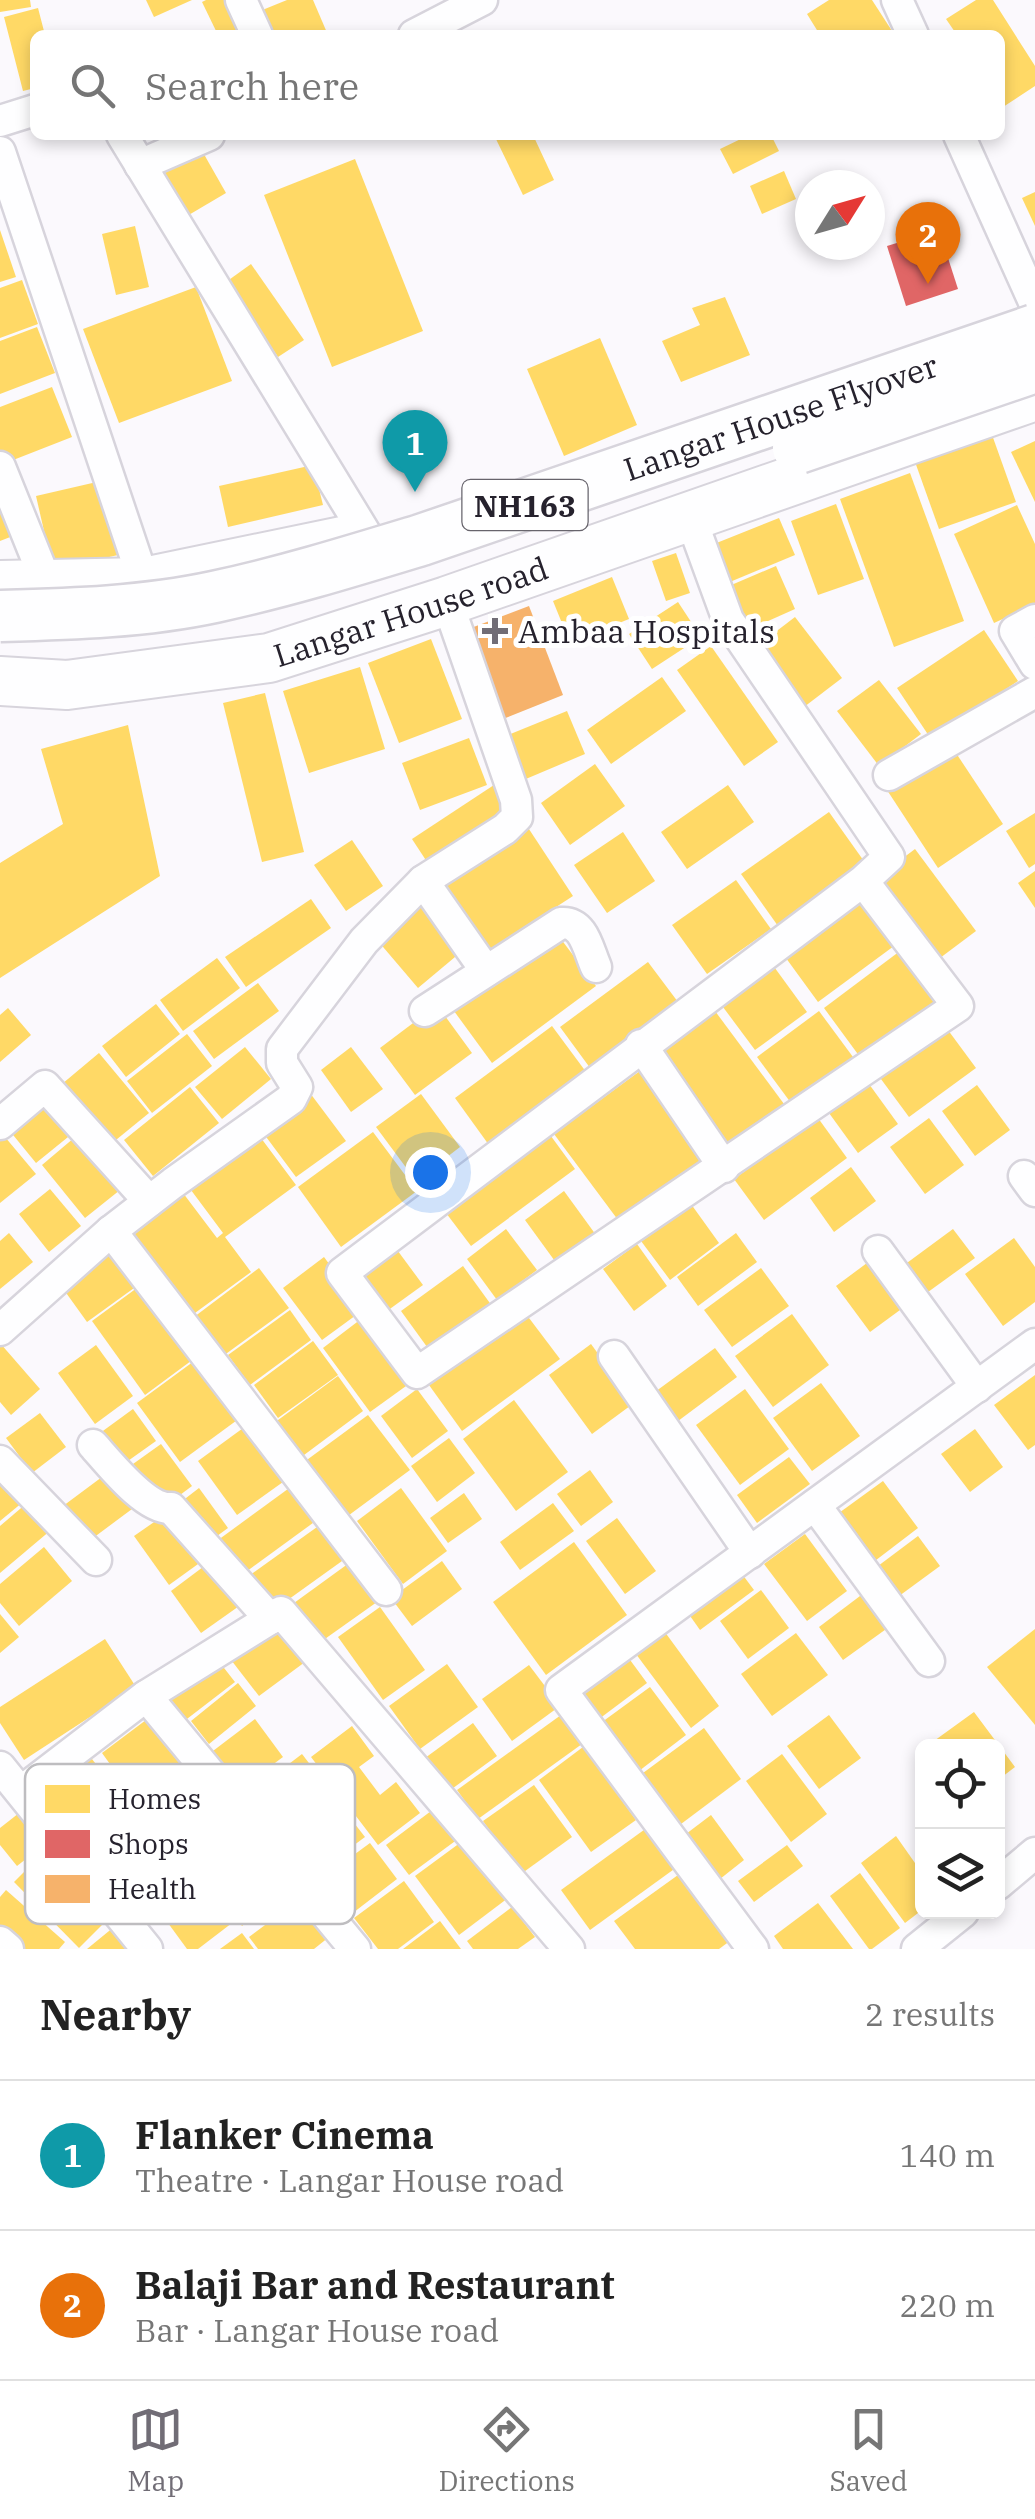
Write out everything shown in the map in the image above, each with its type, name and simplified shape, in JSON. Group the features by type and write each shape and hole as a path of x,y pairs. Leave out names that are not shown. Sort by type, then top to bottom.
{"highway":[{"name":"Langar House Flyover","path":"0,616 92,614 211,597 321,570 440,534 1035,330"},
{"name":"Langar House Flyover","path":"0,649 95,644 218,627 336,598 562,528 1035,367"}],"main road":[{"path":"0,585 144,582 352,539 1035,305"},
{"name":"Langar House road","path":"0,681 67,685 269,658 447,601 1035,396"},
{"path":"352,539 364,627"}],"street":[{"path":"242,0 254,30"},
{"path":"424,30 482,0"},
{"path":"898,0 911,30"},
{"path":"0,121 30,112"},
{"path":"125,140 352,539"},
{"path":"140,165 198,140"},
{"path":"960,140 1035,305"},
{"path":"0,152 144,582"},
{"path":"0,466 47,584"},
{"path":"690,516 728,620 889,856 863,881 342,1273 417,1373 958,1006 863,881"},
{"path":"0,1330 111,1231 297,1092 295,1080 282,1064 286,1041 364,941 424,881 518,817 447,601"},
{"path":"1035,620 1015,631 1035,664"},
{"path":"890,775 1035,692"},
{"path":"424,881 486,970"},
{"path":"425,1011 554,926 569,922 580,930 596,968"},
{"path":"640,1046 724,1167"},
{"path":"0,1124 45,1086 149,1201"},
{"path":"111,1231 386,1590"},
{"path":"878,1251 977,1386"},
{"path":"753,1949 561,1690 1035,1344"},
{"path":"614,1356 750,1552"},
{"path":"93,1446 158,1507 171,1508 270,1619"},
{"path":"0,1461 96,1560"},
{"path":"815,1505 929,1661"},
{"path":"57,1764 146,1696 281,1612 569,1949"},
{"path":"146,1696 202,1764"},
{"path":"0,1767 25,1795"},
{"path":"1005,1878 1035,1853"},
{"path":"917,1949 954,1919"},
{"path":"127,1924 147,1949"},
{"path":"334,1924 355,1949"},
{"path":"0,1942 8,1949"}],"building: Homes":[{"path":"0,0 30,0 31,7 0,12"},
{"path":"146,0 192,0 154,17"},
{"path":"237,0 244,30 216,30 202,2"},
{"path":"287,0 313,0 326,30 262,30 255,13"},
{"path":"829,0 872,0 891,30 817,30 807,14"},
{"path":"976,0 993,0 1035,66 1035,86 1005,106 1005,30 954,30 946,19"},
{"path":"38,8 44,30 30,30 30,89 23,91 4,17"},
{"path":"496,140 535,140 554,180 523,195"},
{"path":"739,140 774,140 779,151 733,174 720,149"},
{"path":"201,149 226,193 187,216 161,171"},
{"path":"355,159 423,331 332,367 264,195"},
{"path":"784,171 795,199 762,214 750,186"},
{"path":"1035,192 1035,226 1022,198"},
{"path":"135,226 149,287 116,295 102,234"},
{"path":"0,230 16,277 0,282"},
{"path":"251,264 304,340 278,357 226,282"},
{"path":"22,280 38,324 0,338 0,288"},
{"path":"196,287 232,381 119,423 83,329"},
{"path":"725,297 750,355 681,382 662,341 700,325 692,308"},
{"path":"37,327 55,373 0,394 0,341"},
{"path":"600,338 637,425 564,456 527,369"},
{"path":"52,387 72,437 3,464 0,407"},
{"path":"991,432 1016,502 939,529 914,459"},
{"path":"1035,441 1035,502 1011,452"},
{"path":"313,465 323,505 228,527 219,486"},
{"path":"910,473 964,621 894,647 840,499"},
{"path":"101,481 118,555 53,570 36,496"},
{"path":"0,487 23,532 0,541"},
{"path":"836,504 864,579 818,595 791,521"},
{"path":"1017,505 1035,544 1035,604 994,623 954,534"},
{"path":"779,518 795,555 725,584 709,546"},
{"path":"676,553 690,593 666,601 652,561"},
{"path":"776,566 795,609 748,630 729,586"},
{"path":"612,577 629,619 570,643 553,601"},
{"path":"678,602 701,637 652,669 629,634"},
{"path":"795,617 842,678 804,707 757,646"},
{"path":"984,630 1018,681 931,739 897,688"},
{"path":"431,639 462,719 399,743 368,663"},
{"path":"711,646 778,742 744,766 677,670"},
{"path":"360,667 385,749 309,773 283,691"},
{"path":"662,677 686,711 611,764 587,730"},
{"path":"879,680 921,734 879,766 837,711"},
{"path":"265,693 304,852 262,862 223,703"},
{"path":"567,711 585,754 514,784 496,740"},
{"path":"128,725 160,876 0,978 0,863 63,824 41,749"},
{"path":"469,738 487,785 420,810 402,763"},
{"path":"950,744 1003,824 938,868 885,787"},
{"path":"595,764 625,806 570,845 541,803"},
{"path":"497,783 516,812 431,868 412,839"},
{"path":"728,785 754,822 687,869 661,832"},
{"path":"829,812 866,864 778,926 741,874"},
{"path":"1035,813 1035,864 1029,868 1006,831"},
{"path":"523,820 573,896 484,954 434,878"},
{"path":"623,832 655,881 607,913 574,865"},
{"path":"352,840 383,886 346,911 314,865"},
{"path":"915,849 976,931 936,961 874,880"},
{"path":"1035,871 1035,908 1018,883"},
{"path":"736,880 771,929 707,974 672,925"},
{"path":"415,897 461,952 418,988 372,934"},
{"path":"311,899 331,928 246,987 225,957"},
{"path":"859,899 894,946 818,1002 783,954"},
{"path":"558,935 596,986 492,1063 454,1011"},
{"path":"904,948 941,997 860,1057 824,1008"},
{"path":"217,958 240,988 183,1031 160,1000"},
{"path":"648,962 684,1010 596,1076 560,1027"},
{"path":"772,964 807,1012 755,1050 720,1003"},
{"path":"258,983 279,1011 214,1059 193,1031"},
{"path":"156,1004 180,1034 126,1077 102,1046"},
{"path":"437,1005 472,1053 415,1095 380,1048"},
{"path":"8,1008 31,1035 0,1062 0,1015"},
{"path":"715,1011 787,1108 732,1148 661,1052"},
{"path":"819,1011 853,1057 791,1103 757,1057"},
{"path":"552,1026 592,1080 494,1152 455,1098"},
{"path":"945,1026 976,1068 909,1117 878,1075"},
{"path":"187,1034 212,1066 152,1113 127,1081"},
{"path":"245,1047 271,1079 222,1119 195,1087"},
{"path":"351,1047 383,1089 351,1112 321,1070"},
{"path":"99,1053 149,1113 111,1144 62,1084"},
{"path":"644,1068 710,1158 621,1224 554,1134"},
{"path":"869,1084 898,1124 858,1153 829,1113"},
{"path":"977,1085 1010,1130 975,1156 942,1111"},
{"path":"190,1087 219,1123 153,1176 124,1140"},
{"path":"307,1089 346,1141 296,1177 258,1126"},
{"path":"421,1094 460,1147 416,1181 376,1127"},
{"path":"46,1099 73,1133 36,1163 9,1130"},
{"path":"818,1118 847,1158 764,1220 734,1179"},
{"path":"929,1118 964,1165 925,1194 890,1147"},
{"path":"255,1130 296,1185 225,1237 251,1272 184,1321 125,1236 183,1193 217,1238 223,1233 185,1182"},
{"path":"81,1132 125,1186 85,1218 42,1165"},
{"path":"373,1132 417,1191 341,1247 298,1187"},
{"path":"548,1132 575,1169 471,1246 443,1209"},
{"path":"5,1137 36,1174 0,1203 0,1141"},
{"path":"851,1167 876,1201 834,1232 810,1198"},
{"path":"50,1189 81,1226 49,1252 19,1214"},
{"path":"564,1191 596,1235 557,1264 525,1220"},
{"path":"691,1204 719,1243 670,1280 641,1241"},
{"path":"506,1229 537,1270 497,1300 467,1259"},
{"path":"953,1229 975,1258 917,1300 896,1271"},
{"path":"9,1233 33,1262 0,1289 0,1241"},
{"path":"736,1233 757,1262 698,1306 677,1277"},
{"path":"1014,1238 1035,1267 1035,1302 1003,1326 965,1274"},
{"path":"392,1243 423,1285 387,1311 356,1269"},
{"path":"113,1244 141,1283 87,1322 59,1283"},
{"path":"637,1244 667,1286 634,1311 603,1269"},
{"path":"324,1257 363,1310 322,1340 283,1288"},
{"path":"867,1263 900,1310 870,1332 836,1286"},
{"path":"463,1266 492,1306 430,1351 401,1311"},
{"path":"259,1268 289,1308 223,1356 194,1317"},
{"path":"761,1268 789,1306 732,1347 704,1310"},
{"path":"145,1282 199,1355 145,1395 92,1321"},
{"path":"290,1310 311,1340 250,1385 228,1355"},
{"path":"526,1314 560,1359 462,1431 429,1385"},
{"path":"792,1314 829,1365 773,1407 735,1356"},
{"path":"365,1316 413,1381 370,1412 323,1348"},
{"path":"313,1341 338,1375 278,1418 254,1385"},
{"path":"0,1343 40,1389 11,1415 0,1402"},
{"path":"591,1344 634,1403 592,1434 549,1375"},
{"path":"96,1345 133,1396 95,1424 58,1373"},
{"path":"715,1348 737,1377 670,1427 648,1397"},
{"path":"201,1356 244,1415 180,1462 137,1403"},
{"path":"1035,1375 1035,1445 1028,1450 994,1405"},
{"path":"338,1376 363,1411 300,1458 274,1423"},
{"path":"821,1383 860,1436 812,1471 773,1418"},
{"path":"417,1389 448,1431 412,1458 381,1416"},
{"path":"745,1389 789,1449 740,1485 696,1425"},
{"path":"514,1400 568,1472 516,1511 463,1439"},
{"path":"133,1409 156,1441 118,1468 96,1436"},
{"path":"40,1413 66,1447 32,1473 6,1438"},
{"path":"368,1415 410,1470 341,1521 300,1465"},
{"path":"250,1423 290,1477 237,1515 198,1461"},
{"path":"975,1429 1003,1467 970,1492 941,1454"},
{"path":"449,1438 475,1473 437,1502 411,1466"},
{"path":"161,1444 192,1486 164,1507 133,1464"},
{"path":"789,1457 810,1484 757,1523 737,1495"},
{"path":"590,1470 613,1502 581,1526 557,1494"},
{"path":"106,1474 132,1509 89,1541 63,1506"},
{"path":"0,1475 23,1502 0,1521"},
{"path":"883,1481 918,1528 867,1567 832,1518"},
{"path":"292,1486 317,1520 239,1577 214,1543"},
{"path":"199,1488 228,1528 206,1544 177,1505"},
{"path":"401,1488 447,1551 403,1584 357,1521"},
{"path":"464,1493 482,1519 448,1543 430,1518"},
{"path":"27,1503 51,1530 0,1573 0,1526"},
{"path":"553,1503 574,1531 520,1570 500,1542"},
{"path":"170,1511 205,1559 169,1585 134,1536"},
{"path":"617,1518 656,1571 625,1594 586,1541"},
{"path":"324,1522 349,1556 271,1612 246,1578"},
{"path":"805,1534 847,1591 807,1621 764,1564"},
{"path":"918,1536 940,1566 895,1599 874,1569"},
{"path":"574,1542 627,1615 546,1675 493,1602"},
{"path":"44,1547 72,1581 19,1626 0,1603 0,1584"},
{"path":"356,1558 384,1597 322,1641 294,1603"},
{"path":"211,1561 242,1604 201,1633 171,1591"},
{"path":"442,1561 462,1589 412,1626 391,1598"},
{"path":"742,1574 754,1590 700,1630 688,1613"},
{"path":"761,1590 789,1628 748,1659 720,1621"},
{"path":"864,1593 889,1627 843,1660 819,1627"},
{"path":"380,1607 425,1670 383,1700 338,1637"},
{"path":"0,1614 19,1637 0,1653"},
{"path":"274,1621 305,1662 259,1696 228,1656"},
{"path":"659,1624 719,1706 691,1728 630,1646"},
{"path":"1035,1629 1035,1725 987,1667"},
{"path":"796,1633 828,1675 772,1716 741,1674"},
{"path":"105,1639 136,1687 24,1760 0,1723 0,1707"},
{"path":"622,1649 647,1683 591,1725 565,1691"},
{"path":"217,1659 235,1682 183,1722 165,1699"},
{"path":"447,1664 478,1707 420,1749 389,1706"},
{"path":"529,1665 560,1706 512,1741 482,1699"},
{"path":"238,1683 256,1706 209,1744 191,1721"},
{"path":"650,1687 686,1735 635,1774 598,1725"},
{"path":"974,1712 994,1739 937,1739"},
{"path":"561,1715 582,1744 478,1819 457,1790"},
{"path":"829,1715 861,1758 819,1789 787,1746"},
{"path":"150,1717 185,1763 110,1764 102,1753"},
{"path":"255,1719 283,1757 274,1764 217,1764 209,1754"},
{"path":"473,1723 497,1756 449,1791 425,1758"},
{"path":"352,1726 374,1756 359,1767 380,1795 396,1782 420,1813 378,1845 355,1815 355,1764 316,1764 311,1757"},
{"path":"704,1728 741,1779 681,1824 643,1773"},
{"path":"583,1747 636,1820 591,1852 539,1780"},
{"path":"302,1754 310,1764 289,1764"},
{"path":"782,1754 827,1814 791,1842 746,1781"},
{"path":"1005,1754 1015,1767 1005,1775"},
{"path":"89,1755 96,1764 77,1764"},
{"path":"534,1785 572,1837 521,1874 483,1821"},
{"path":"439,1805 462,1836 409,1875 386,1845"},
{"path":"25,1808 25,1860 17,1866 0,1845 0,1828"},
{"path":"711,1815 744,1860 720,1879 686,1834"},
{"path":"355,1824 365,1837 355,1844"},
{"path":"648,1827 677,1867 590,1930 561,1890"},
{"path":"896,1836 915,1863 915,1915 905,1923 861,1863"},
{"path":"468,1837 512,1895 459,1935 415,1876"},
{"path":"370,1843 397,1879 355,1911 355,1854"},
{"path":"787,1845 803,1866 754,1902 738,1881"},
{"path":"685,1870 734,1938 719,1949 635,1949 614,1921"},
{"path":"25,1871 25,1893 14,1882"},
{"path":"860,1873 900,1928 872,1949 830,1896"},
{"path":"404,1881 434,1922 398,1949 378,1949 355,1917"},
{"path":"6,1890 25,1907 25,1924 45,1924 65,1942 59,1949 18,1949 0,1933 0,1897"},
{"path":"818,1903 853,1949 783,1949 774,1936"},
{"path":"512,1907 535,1937 518,1949 473,1949 467,1941"},
{"path":"440,1921 461,1949 403,1949"},
{"path":"55,1924 103,1924 79,1948"},
{"path":"122,1924 142,1949 87,1949"},
{"path":"169,1924 231,1924 198,1949 187,1949"},
{"path":"266,1924 319,1924 329,1937 314,1949 258,1949 249,1937"},
{"path":"242,1933 254,1949 220,1949"}],"building: Shops":[{"path":"939,230 958,289 906,306 887,246"}],"building: Health":[{"path":"529,606 563,695 498,721 463,631"}],"place":[{"name":"Balaji Bar and Restaurant","path":"928,284"},
{"name":"Flanker Cinema","path":"415,492"},
{"name":"Ambaa Hospitals","path":"495,631"}]}
